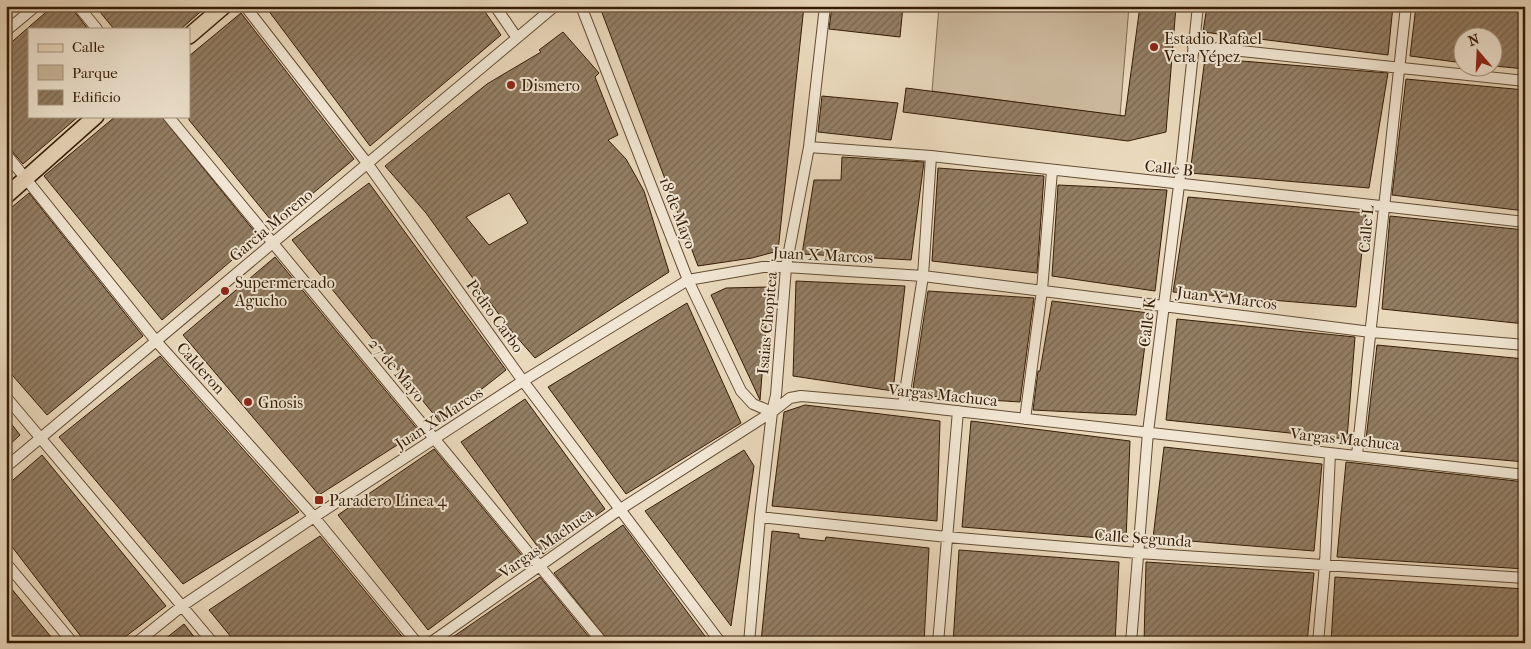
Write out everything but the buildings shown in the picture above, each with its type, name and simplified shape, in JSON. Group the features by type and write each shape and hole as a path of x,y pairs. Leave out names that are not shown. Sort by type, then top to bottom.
{"main road":[{"path":"190,35 224,6"},
{"path":"6,196 94,118"}],"street":[{"path":"6,31 36,6"},
{"path":"78,6 96,28"},
{"name":"Pedro Carbo","path":"245,6 367,163 523,381 721,643"},
{"path":"494,6 517,38"},
{"name":"Garcia Moreno","path":"6,466 555,6"},
{"name":"18 de Mayo","path":"581,6 688,280 741,391 753,404 772,412"},
{"name":"Isaias Chopitea","path":"750,643 760,517 772,412 776,395 786,267 809,147 826,6"},
{"name":"Calle K","path":"1131,643 1148,432 1165,306 1198,6"},
{"name":"Calle L","path":"1357,455 1406,6"},
{"path":"1193,46 1525,81"},
{"name":"27 de Mayo","path":"170,118 603,643"},
{"name":"Calle B","path":"809,147 931,156 1525,222"},
{"name":"Calderon","path":"6,154 156,340 314,517 417,643"},
{"path":"903,405 923,276 931,156"},
{"path":"1025,419 1042,290 1052,170"},
{"name":"Juan X Marcos","path":"136,643 182,606 314,517 523,381 688,280 763,267 923,276 1371,332 1525,345"},
{"name":"Vargas Machuca","path":"430,643 619,510 772,412 790,398 801,396 903,405 1525,474"},
{"path":"6,397 213,643"},
{"path":"938,643 958,411"},
{"path":"1318,643 1325,564 1330,453"},
{"name":"Calle Segunda","path":"760,517 947,537 1138,553 1525,578"},
{"path":"6,563 73,643"}],"green space":[{"path":"939,6 1129,6 1120,116 932,91"}],"place":[{"name":"Estadio Rafael Vera Yépez","path":"1154,47"},
{"name":"Dismero","path":"511,85"},
{"name":"Supermercado Agucho","path":"225,291"},
{"name":"Gnosis","path":"248,402"},
{"name":"Paradero Linea 4","path":"319,500"}]}
